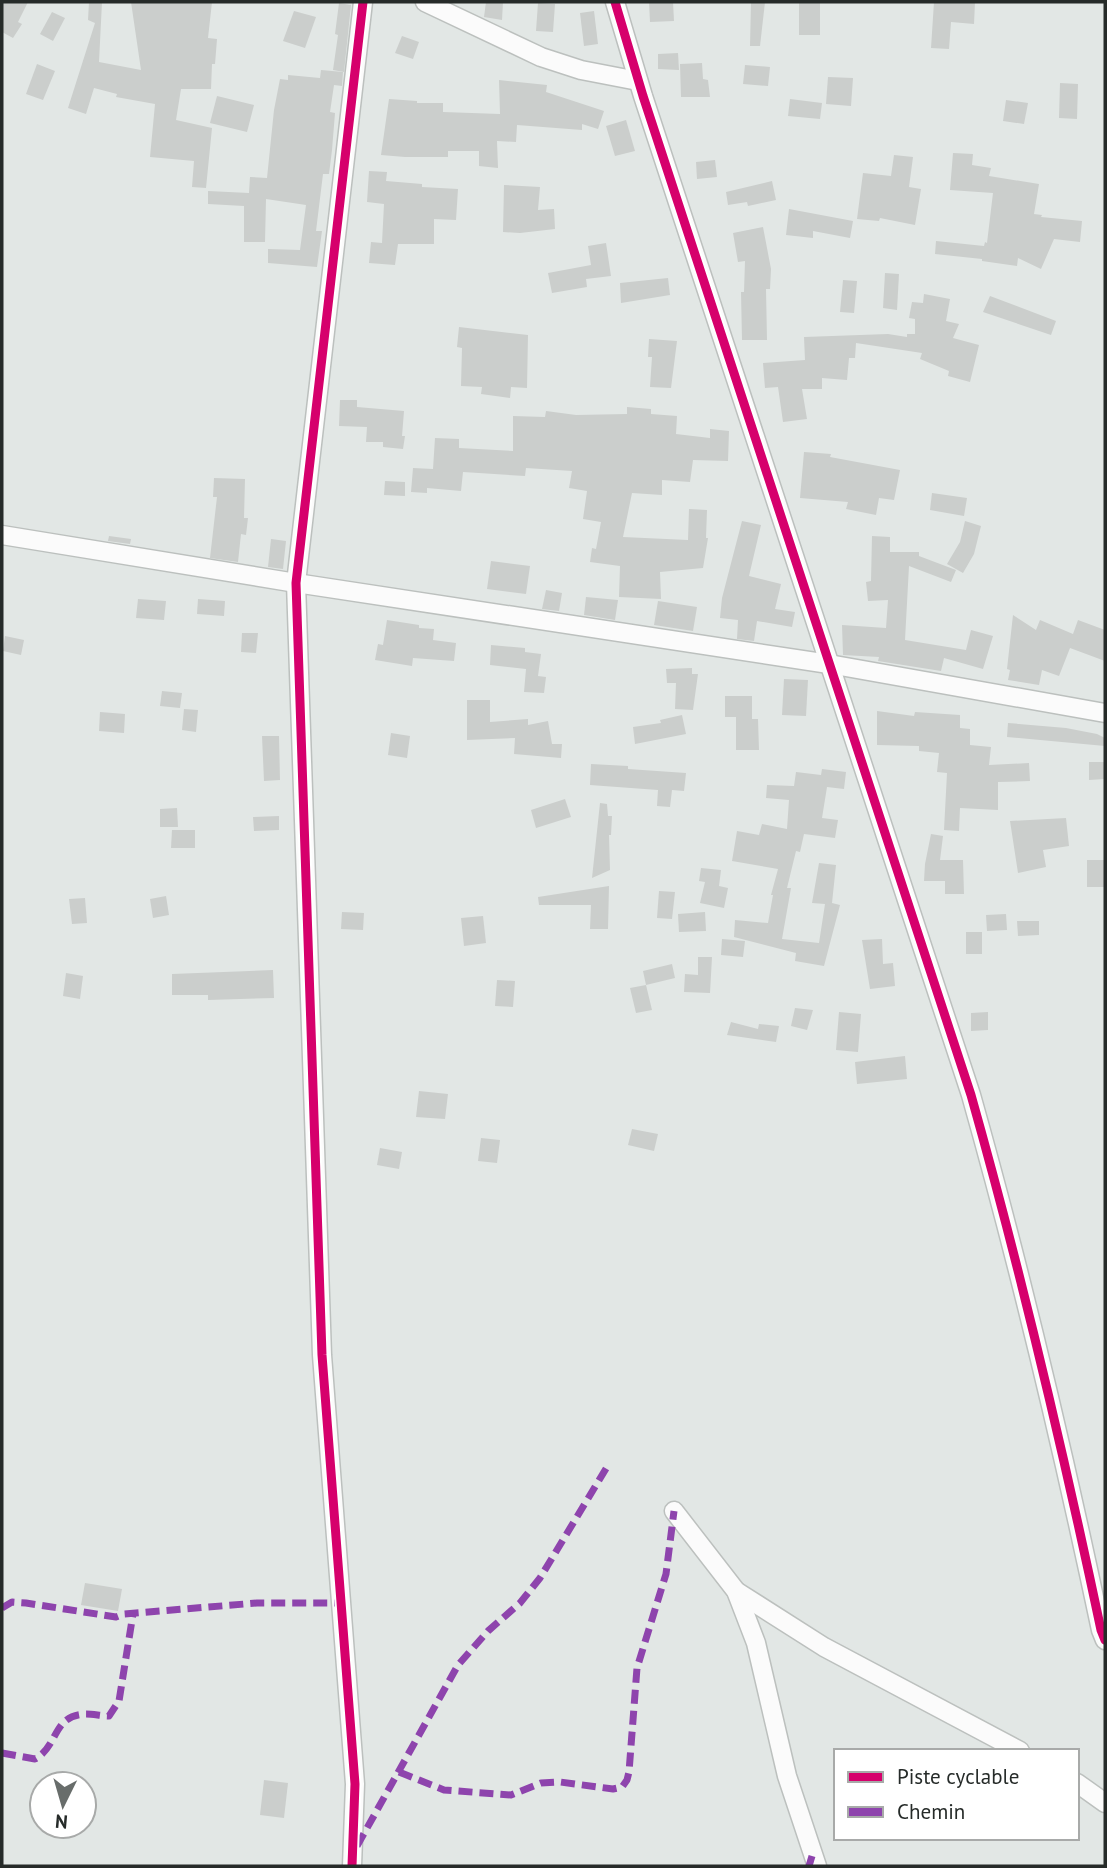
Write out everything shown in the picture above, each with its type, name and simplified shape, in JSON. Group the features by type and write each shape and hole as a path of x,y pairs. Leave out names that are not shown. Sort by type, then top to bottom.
{"street":[{"path":"352,1866 354,1771 322,1355 296,583 362,2"},
{"path":"425,2 541,57 581,70 638,80"},
{"path":"614,2 971,1095 1006,1220 1063,1452 1105,1640"},
{"path":"2,535 296,583 829,664 1105,713"},
{"path":"674,1511 736,1591 756,1643 787,1776 817,1866"},
{"path":"736,1591 824,1647 1016,1749"},
{"path":"1079,1784 1105,1803"}],"building":[{"path":"2,2 28,2 18,22 22,24 13,38 2,32"},
{"path":"89,2 102,2 99,62 141,70 131,2 212,2 208,38 217,39 211,89 181,89 176,120 212,128 206,188 192,187 194,161 150,157 155,104 116,97 117,94 94,88 86,114 68,108 95,23 88,20"},
{"path":"486,2 503,2 502,20 484,17"},
{"path":"649,2 673,2 674,21 650,22"},
{"path":"751,2 765,2 760,46 750,46"},
{"path":"799,2 820,2 820,35 799,35"},
{"path":"934,2 975,2 974,24 951,22 949,49 931,48"},
{"path":"339,3 351,5 344,72 333,70"},
{"path":"538,3 555,4 553,32 536,31"},
{"path":"294,11 316,17 305,48 283,41"},
{"path":"594,11 598,44 584,46 580,13"},
{"path":"52,12 65,18 53,41 40,34"},
{"path":"402,36 419,42 413,59 395,53"},
{"path":"678,53 679,70 658,69 658,54"},
{"path":"702,63 703,79 708,80 710,97 681,97 680,64"},
{"path":"37,64 55,71 43,100 26,94"},
{"path":"745,65 770,67 768,86 743,84"},
{"path":"321,70 343,72 342,86 334,85 330,112 335,113 332,150 329,174 323,174 316,231 322,231 317,267 268,263 268,249 300,250 306,205 266,199 265,242 244,242 244,206 208,204 208,191 249,193 250,177 267,178 280,79 288,80 288,75 320,78"},
{"path":"828,77 853,78 851,106 826,104"},
{"path":"499,80 547,85 546,92 604,111 598,129 582,124 582,130 517,125 516,142 497,141 498,168 479,166 479,151 448,151 448,157 381,155 389,99 443,103 443,112 500,114"},
{"path":"1060,83 1078,84 1077,119 1059,118"},
{"path":"217,96 254,105 247,132 210,123"},
{"path":"790,99 822,103 820,119 788,116"},
{"path":"1006,100 1028,103 1024,124 1003,121"},
{"path":"626,120 635,151 615,156 606,126"},
{"path":"953,153 973,154 972,165 991,168 989,176 1039,184 1034,214 1082,221 1080,242 1054,239 1041,269 1018,258 1017,266 935,254 936,241 984,246 985,242 987,243 993,193 950,190"},
{"path":"894,155 913,157 909,187 921,189 915,225 880,218 879,221 857,219 863,173 891,176"},
{"path":"715,160 717,177 697,179 696,162"},
{"path":"369,171 387,172 386,181 458,189 456,220 434,219 434,244 398,244 395,265 369,263 371,242 382,243 384,204 367,202"},
{"path":"772,181 776,200 748,206 747,202 728,205 726,192"},
{"path":"504,185 540,187 538,210 554,209 555,229 503,232"},
{"path":"789,209 853,221 850,238 813,231 813,238 786,235"},
{"path":"763,227 771,269 770,289 766,289 767,340 742,340 741,292 744,292 745,261 738,262 733,233"},
{"path":"606,243 611,276 586,279 587,287 552,293 548,273 591,265 588,246"},
{"path":"885,273 899,274 897,310 883,308"},
{"path":"668,278 670,295 621,303 620,283"},
{"path":"843,280 857,281 854,313 840,312"},
{"path":"924,294 950,299 946,321 959,324 953,338 979,345 970,382 948,376 949,371 920,359 922,353 856,343 855,358 849,358 847,380 822,378 822,389 802,389 807,419 783,422 778,387 765,388 763,363 805,360 804,337 888,334 907,337 907,334 915,334 915,319 909,318 912,302 923,303"},
{"path":"990,296 1056,321 1051,335 983,312"},
{"path":"459,327 528,335 527,388 511,387 510,398 481,394 482,387 461,386 462,348 457,347"},
{"path":"649,339 677,341 671,388 650,387 652,357 648,357"},
{"path":"340,400 357,400 357,407 404,411 403,449 383,447 383,442 366,442 367,427 339,426"},
{"path":"627,407 651,409 651,414 677,416 676,434 710,438 710,429 729,431 728,461 693,460 690,482 662,480 662,495 632,493 623,537 688,540 689,509 707,510 708,538 703,568 660,572 661,599 619,597 620,566 590,562 592,548 596,549 601,522 583,519 587,491 569,488 572,471 526,468 525,476 463,472 461,491 427,488 427,493 411,492 413,468 433,469 435,438 459,439 459,448 513,451 513,416 545,417 546,411 576,415 627,414"},
{"path":"804,452 831,454 830,457 900,470 894,500 879,498 876,515 846,509 848,502 800,498"},
{"path":"214,478 245,479 244,518 248,518 246,535 241,534 238,562 210,558 217,497 213,497"},
{"path":"385,481 405,482 405,496 384,495"},
{"path":"932,493 967,498 964,516 930,510"},
{"path":"742,521 761,525 749,576 781,584 775,609 795,612 792,627 757,621 754,641 737,639 738,620 720,618 722,598"},
{"path":"965,521 981,526 974,554 963,573 947,564 960,542"},
{"path":"109,536 131,539 130,544 108,541"},
{"path":"872,536 890,537 890,552 919,552 919,556 956,570 951,582 909,566 905,640 966,650 971,630 993,636 983,669 944,658 941,671 878,661 879,657 843,655 842,625 886,628 888,600 868,601 866,582 871,581"},
{"path":"271,539 286,541 283,569 268,567"},
{"path":"491,561 530,566 526,594 487,589"},
{"path":"546,590 562,593 559,611 542,609"},
{"path":"586,597 618,600 615,620 584,615"},
{"path":"138,599 166,601 164,620 136,618"},
{"path":"198,599 225,601 224,616 197,614"},
{"path":"658,601 697,607 693,631 654,625"},
{"path":"1013,615 1036,630 1040,620 1073,634 1078,620 1105,630 1105,661 1070,648 1059,676 1042,670 1039,685 1008,680"},
{"path":"387,620 434,629 433,640 456,643 454,661 413,658 412,666 375,660 378,644 383,645"},
{"path":"242,633 258,633 256,653 241,652"},
{"path":"5,636 24,640 21,655 3,651"},
{"path":"491,645 525,648 525,652 541,654 538,676 546,677 544,693 524,692 526,669 490,665"},
{"path":"692,668 692,674 698,674 693,710 675,709 676,683 667,683 666,669"},
{"path":"784,679 808,680 806,716 782,715"},
{"path":"162,691 182,693 180,708 160,706"},
{"path":"725,696 752,696 752,719 758,719 759,750 736,750 736,717 725,717"},
{"path":"467,700 490,700 490,722 528,719 528,725 548,721 552,744 562,744 561,758 514,754 515,738 467,740"},
{"path":"184,709 198,710 196,732 182,730"},
{"path":"877,711 914,716 915,712 960,715 960,728 970,729 970,745 991,747 989,765 1029,763 1030,781 998,782 998,810 960,808 959,831 944,830 947,773 937,772 939,753 919,751 919,746 877,745"},
{"path":"100,712 125,714 124,733 99,731"},
{"path":"682,715 686,734 635,744 633,727 661,723 660,720"},
{"path":"1008,723 1066,728 1097,734 1105,738 1105,746 1007,737"},
{"path":"391,733 410,736 407,758 388,755"},
{"path":"262,736 279,736 280,780 264,781"},
{"path":"1089,762 1105,762 1105,779 1089,780"},
{"path":"591,764 686,773 684,791 672,790 670,807 657,806 658,790 590,785"},
{"path":"822,769 846,772 844,789 827,787 822,818 838,820 835,838 804,834 800,852 796,851 787,888 791,888 782,939 819,943 825,904 812,903 819,863 836,865 832,903 840,905 824,966 795,961 796,953 734,937 735,920 768,923 771,895 778,869 732,861 737,831 759,835 762,824 787,829 789,800 766,798 767,785 794,786 796,772 821,775"},
{"path":"565,799 571,817 536,828 531,810"},
{"path":"600,803 607,804 608,816 612,816 609,835 610,870 592,878"},
{"path":"177,808 178,827 160,827 160,809"},
{"path":"279,816 279,830 254,831 253,817"},
{"path":"1066,818 1069,846 1043,850 1046,867 1018,873 1010,821"},
{"path":"172,830 195,830 195,848 171,848"},
{"path":"931,834 943,836 940,860 963,860 964,894 945,894 945,881 924,881"},
{"path":"1087,860 1105,860 1105,887 1087,887"},
{"path":"701,868 721,870 719,886 728,888 724,908 700,903 705,882 699,881"},
{"path":"609,886 608,929 590,929 591,905 539,905 538,897"},
{"path":"659,891 675,892 672,919 657,918"},
{"path":"166,896 169,915 153,918 150,899"},
{"path":"85,898 87,923 72,924 69,899"},
{"path":"342,912 364,913 363,930 341,929"},
{"path":"705,912 706,931 679,932 678,914"},
{"path":"1006,914 1007,930 987,931 986,915"},
{"path":"483,916 486,943 464,946 461,918"},
{"path":"1017,921 1039,921 1039,935 1018,936"},
{"path":"966,932 982,932 982,954 966,954"},
{"path":"722,939 745,941 743,957 721,955"},
{"path":"882,939 883,964 893,963 895,986 870,989 862,940"},
{"path":"698,957 712,957 710,993 684,992 685,974 698,975"},
{"path":"672,964 675,978 646,985 643,971"},
{"path":"273,970 274,998 208,1000 208,995 172,995 172,974"},
{"path":"66,973 83,976 80,999 63,996"},
{"path":"497,980 515,981 513,1007 495,1006"},
{"path":"646,985 652,1010 636,1013 630,988"},
{"path":"795,1008 813,1010 807,1030 791,1026"},
{"path":"839,1012 861,1014 858,1052 836,1050"},
{"path":"988,1012 988,1030 971,1031 971,1013"},
{"path":"731,1022 758,1029 759,1024 779,1026 776,1042 727,1035"},
{"path":"905,1056 907,1079 857,1084 855,1062"},
{"path":"419,1091 448,1094 445,1119 416,1117"},
{"path":"632,1129 658,1134 654,1151 628,1145"},
{"path":"481,1138 500,1140 497,1163 478,1161"},
{"path":"380,1148 402,1152 399,1169 377,1165"},
{"path":"85,1583 122,1589 118,1611 81,1605"},
{"path":"264,1780 288,1783 284,1818 260,1815"}],"marked path":[{"path":"357,1846 458,1665 488,1631 520,1603 540,1578 607,1467"},
{"path":"399,1772 444,1790 511,1795 541,1783 560,1782 613,1789 622,1787 629,1772 637,1668 666,1574 674,1511"},
{"path":"2,1608 12,1602 26,1603 116,1617 124,1614 257,1603 342,1603"},
{"path":"2,1753 35,1759 48,1747 67,1720 86,1714 109,1716 119,1701 133,1614"},
{"path":"809,1866 812,1856"}],"cycle path":[{"path":"352,1866 355,1784 322,1355 296,583 363,2"},
{"path":"615,2 643,96 971,1095 1024,1295 1105,1640"}]}
